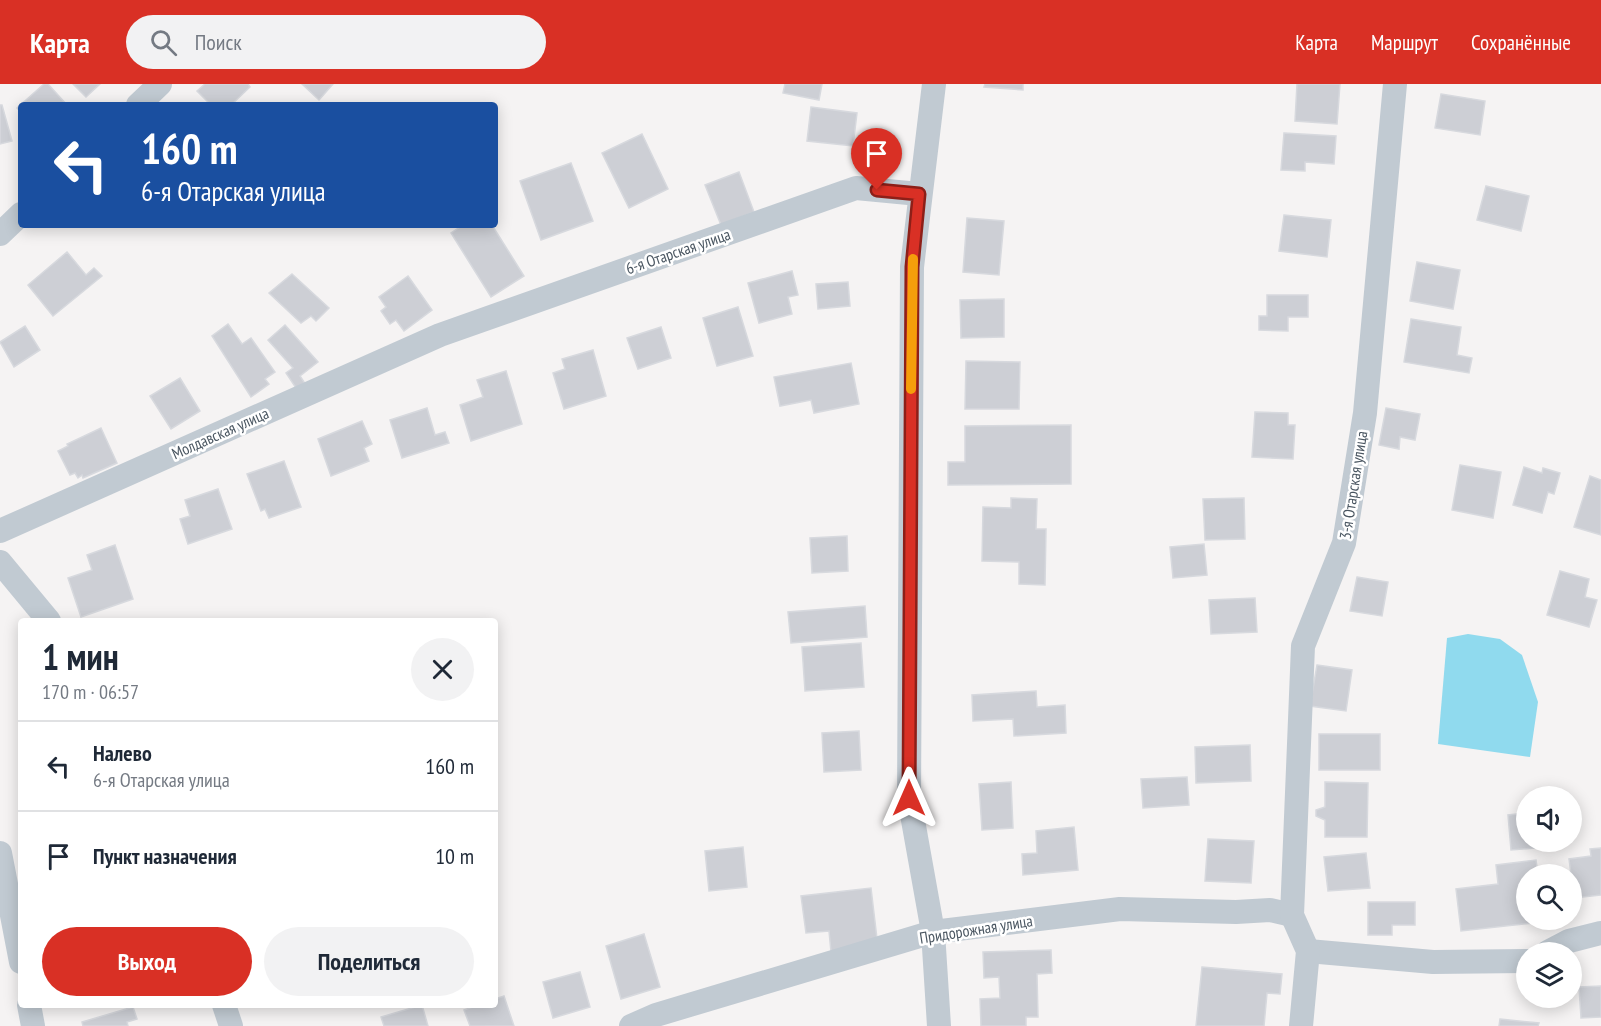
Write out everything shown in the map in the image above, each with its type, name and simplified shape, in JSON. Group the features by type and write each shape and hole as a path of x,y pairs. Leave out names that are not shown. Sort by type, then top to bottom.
{"street":[{"path":"141,102 160,84"},
{"path":"934,84 912,267 909,798 933,932 939,1026"},
{"name":"3-я Отарская улица","path":"1292,915 1302,646 1344,543 1365,413 1395,84"},
{"name":"6-я Отарская улица","path":"440,335 856,188 919,194"},
{"path":"0,234 18,217"},
{"name":"Молдавская улица","path":"0,531 440,335"},
{"path":"0,562 47,618"},
{"path":"0,853 18,946"},
{"name":"Придорожная улица","path":"632,1026 668,1012 933,932 1120,909 1236,912 1270,910 1292,915"},
{"path":"1292,915 1308,951 1301,1026"},
{"path":"1567,942 1601,933"},
{"path":"1308,951 1433,962 1516,961"},
{"path":"30,1008 33,1026"},
{"path":"225,1008 231,1026"}],"water":[{"path":"1468,634 1500,639 1522,655 1538,702 1530,757 1438,744 1447,638"}],"building":[{"path":"44,84 48,84 64,102 24,102"},
{"path":"73,84 100,84 86,97"},
{"path":"205,84 248,84 250,87 234,102 208,102 197,91"},
{"path":"302,84 333,84 319,100"},
{"path":"785,84 822,84 819,100 783,93"},
{"path":"985,84 1023,84 1023,90 984,87"},
{"path":"1297,84 1340,84 1337,124 1295,121"},
{"path":"1441,94 1485,101 1480,135 1435,128"},
{"path":"0,105 2,105 12,141 0,144"},
{"path":"811,107 857,113 853,146 807,141"},
{"path":"1284,133 1336,136 1334,164 1305,162 1305,171 1281,170"},
{"path":"642,134 668,189 629,208 602,153"},
{"path":"571,163 593,221 541,240 520,181"},
{"path":"739,172 754,212 721,225 705,185"},
{"path":"1486,186 1529,196 1521,231 1477,220"},
{"path":"1284,215 1331,220 1327,257 1279,251"},
{"path":"967,218 1004,221 999,275 963,272"},
{"path":"458,228 494,228 524,276 491,297 451,233"},
{"path":"67,252 86,275 94,268 102,276 53,316 28,285"},
{"path":"1417,262 1460,270 1453,309 1410,301"},
{"path":"792,271 798,295 788,297 792,314 759,323 748,283"},
{"path":"292,274 329,308 316,321 311,316 301,323 269,293"},
{"path":"408,276 432,310 404,331 396,320 390,324 381,311 386,307 379,297"},
{"path":"848,282 850,306 818,309 816,284"},
{"path":"1267,295 1308,295 1308,317 1288,317 1288,331 1259,330 1259,316 1267,316"},
{"path":"1004,299 1004,337 961,338 960,300"},
{"path":"738,307 753,356 717,366 703,318"},
{"path":"1411,319 1461,327 1457,355 1472,358 1469,373 1404,362"},
{"path":"228,324 242,344 251,338 275,372 265,379 269,384 251,397 212,336"},
{"path":"285,325 318,362 300,376 306,385 298,391 286,373 293,368 268,340"},
{"path":"25,326 40,350 14,367 0,342"},
{"path":"661,327 671,358 638,369 627,338"},
{"path":"593,350 606,396 564,409 553,373 565,369 562,359"},
{"path":"966,361 1020,362 1019,409 965,409"},
{"path":"851,363 859,404 814,413 811,400 780,406 774,377"},
{"path":"506,371 522,424 471,441 460,405 483,397 477,380"},
{"path":"180,378 200,411 171,429 150,396"},
{"path":"427,408 435,435 445,432 449,443 402,458 390,420"},
{"path":"1386,408 1420,414 1415,440 1400,437 1399,449 1379,445"},
{"path":"1255,412 1288,413 1288,425 1295,425 1293,459 1252,457"},
{"path":"362,421 372,444 364,448 369,461 331,476 318,439"},
{"path":"1071,425 1071,484 948,485 948,462 965,462 965,426"},
{"path":"101,428 117,463 83,478 82,475 78,478 75,473 70,475 58,451 68,446 67,444"},
{"path":"284,461 301,507 269,518 265,509 261,511 247,474"},
{"path":"1460,465 1501,472 1493,518 1452,510"},
{"path":"1524,467 1542,473 1543,468 1560,473 1554,494 1548,492 1542,513 1513,505"},
{"path":"1590,476 1601,480 1601,535 1574,527"},
{"path":"218,489 232,529 188,544 180,519 190,516 185,500"},
{"path":"1011,498 1037,499 1036,529 1046,529 1045,585 1019,584 1019,562 982,561 983,507 1011,508"},
{"path":"1244,498 1245,539 1205,540 1203,499"},
{"path":"847,536 848,571 812,573 810,538"},
{"path":"1204,544 1207,575 1173,578 1170,547"},
{"path":"115,545 133,599 81,617 68,578 92,570 87,555"},
{"path":"1560,571 1589,579 1585,597 1597,600 1589,627 1547,615"},
{"path":"1357,577 1388,582 1382,616 1350,611"},
{"path":"1255,598 1257,632 1211,634 1209,600"},
{"path":"865,606 867,637 791,643 788,612"},
{"path":"861,643 864,687 805,691 802,647"},
{"path":"1317,665 1352,670 1346,711 1310,706"},
{"path":"1036,691 1037,707 1065,705 1066,733 1014,736 1013,719 973,721 972,695"},
{"path":"859,731 861,770 824,772 822,733"},
{"path":"1319,734 1380,734 1380,770 1319,770"},
{"path":"1250,745 1251,781 1196,783 1195,747"},
{"path":"1187,777 1189,805 1143,808 1141,779"},
{"path":"1011,782 1013,828 982,830 979,784"},
{"path":"1325,782 1368,783 1367,837 1325,837 1325,820 1316,816 1316,810 1325,807"},
{"path":"1516,814 1516,850 1511,850 1508,815"},
{"path":"1074,827 1078,870 1023,875 1022,854 1037,853 1036,831"},
{"path":"1208,839 1254,841 1251,883 1205,881"},
{"path":"743,847 747,887 709,891 705,851"},
{"path":"1601,848 1601,895 1582,897 1582,864 1570,864 1569,859 1591,856 1590,849"},
{"path":"1366,853 1370,888 1328,891 1324,857"},
{"path":"1536,860 1537,864 1516,864 1516,925 1461,931 1456,889 1498,884 1496,865"},
{"path":"871,888 878,947 831,952 829,931 806,933 801,896"},
{"path":"1368,902 1415,902 1415,925 1392,925 1392,935 1368,935"},
{"path":"644,934 660,987 621,999 606,946"},
{"path":"1051,950 1052,973 1037,974 1038,1017 1026,1017 1026,1026 981,1026 980,999 1000,998 999,977 984,978 983,952"},
{"path":"1202,967 1282,974 1280,994 1267,993 1264,1026 1196,1026"},
{"path":"580,972 590,1007 553,1018 543,982"},
{"path":"1601,986 1601,1017 1581,1018 1582,987"},
{"path":"504,996 514,1026 470,1026 464,1010 498,1008 498,998"},
{"path":"130,1008 133,1008 137,1019 127,1022 128,1026 83,1026 82,1022"},
{"path":"412,1008 423,1008 428,1026 384,1026 381,1017"},
{"path":"1500,1019 1539,1023 1538,1026 1499,1026"}],"slow traffic":[{"path":"911,389 913,259"}],"route":[{"path":"877,190 919,194 912,267 909,798"}]}
